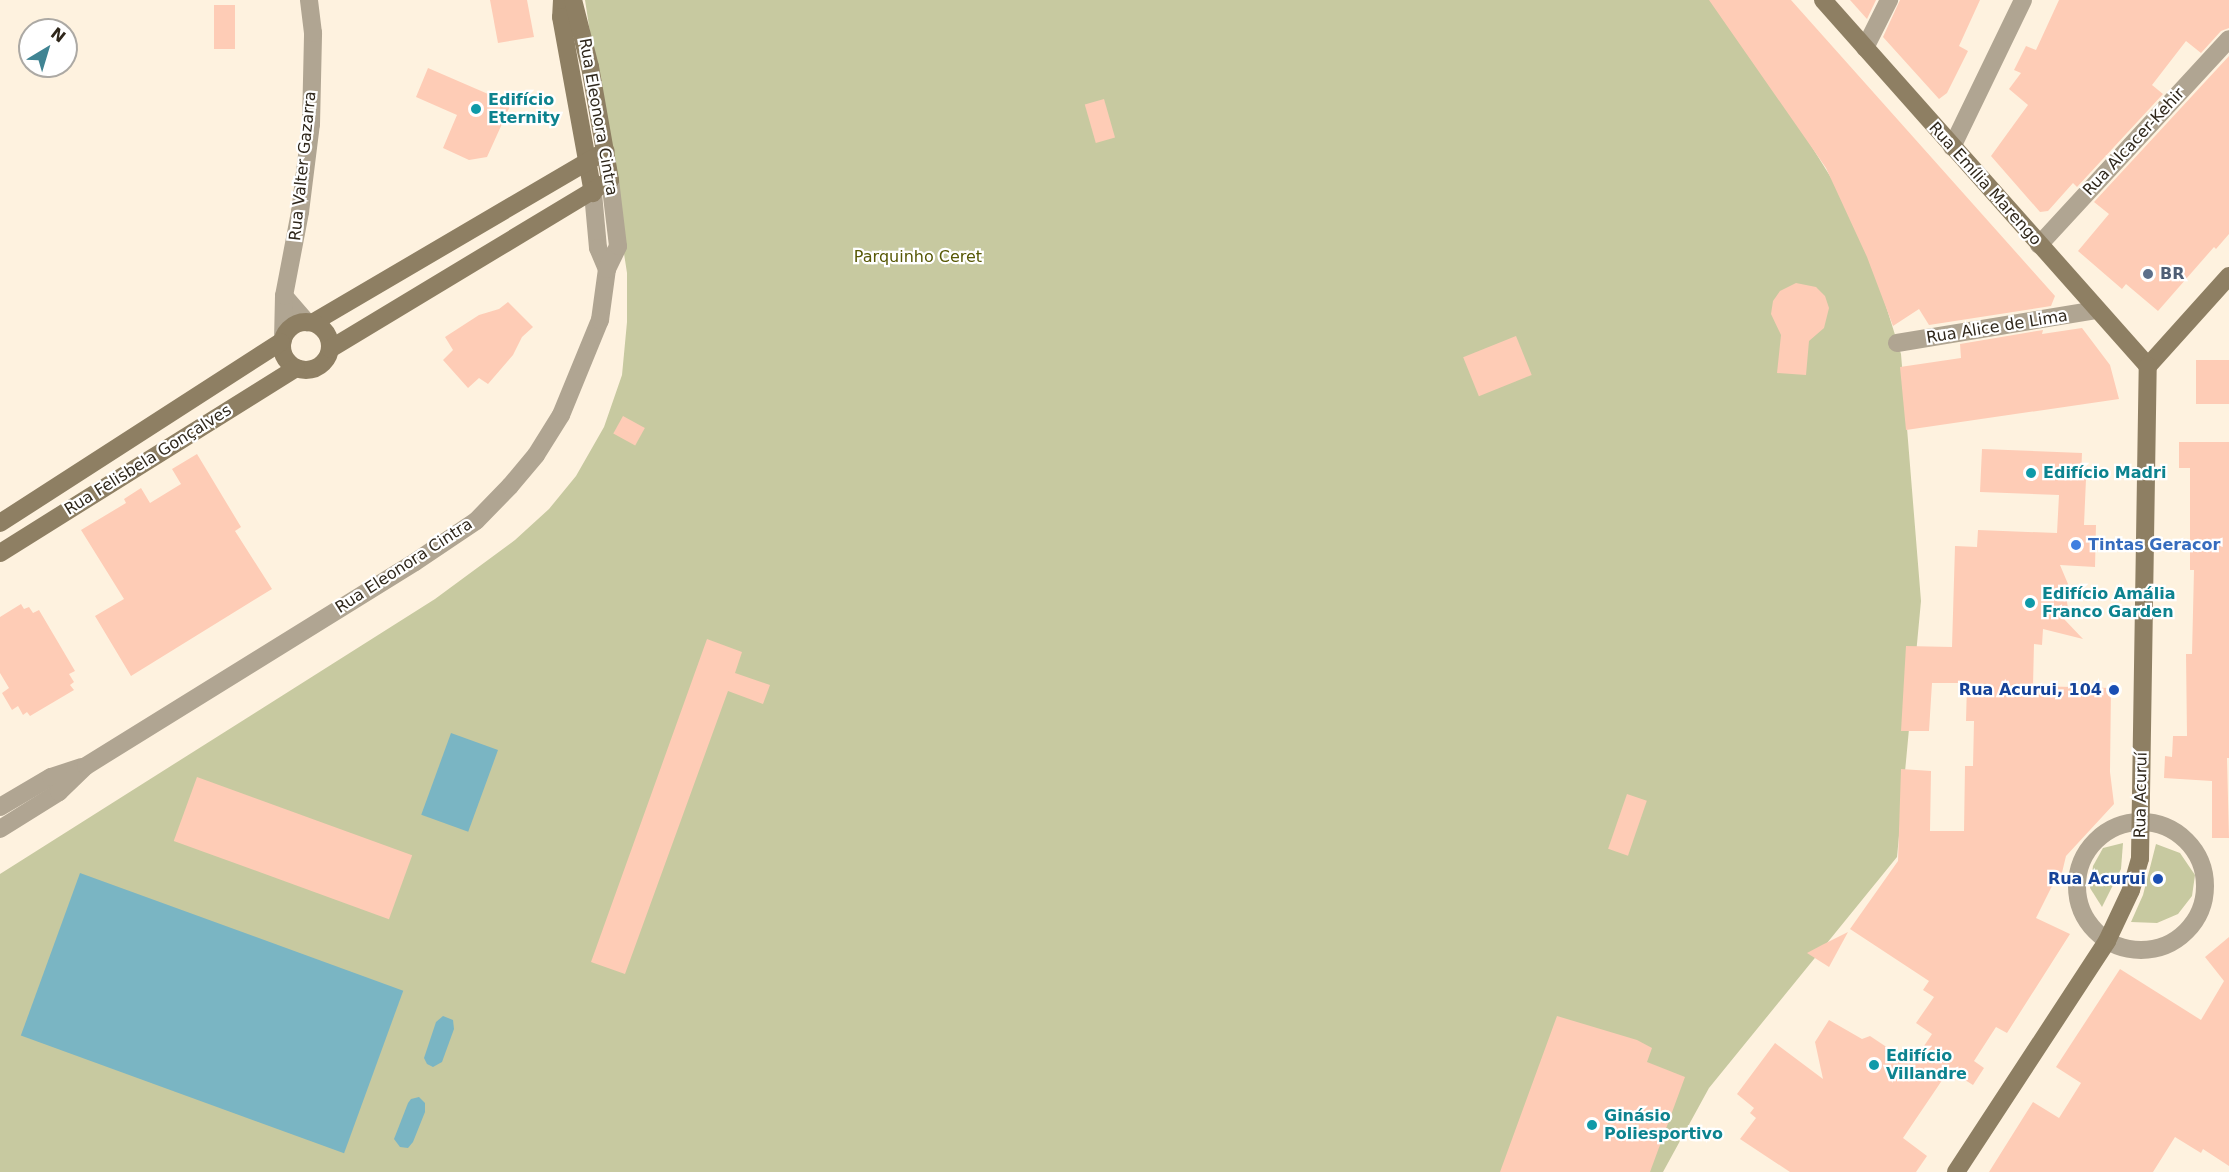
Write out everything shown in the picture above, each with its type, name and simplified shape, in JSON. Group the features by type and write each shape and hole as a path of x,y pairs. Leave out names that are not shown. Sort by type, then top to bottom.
{"street":[{"name":"Rua Valter Gazarra","path":"282,341 284,296 300,212 311,124 313,33 309,0"},
{"name":"Rua Eleonora Cintra","path":"562,0 561,17 588,161 598,248 607,269"},
{"name":"Rua Eleonora Cintra","path":"0,829 59,792 86,766 415,562 476,521 536,455 561,415 600,320 607,269 618,246 610,180 590,67 573,0"},
{"name":"Rua Emília Marengo","path":"1823,0 2148,366"},
{"path":"1865,48 1889,0"},
{"path":"1952,147 2023,0"},
{"name":"Rua Alcacer-Kehir","path":"2039,245 2229,39"},
{"path":"284,296 310,322 323,328 329,338 330,349 324,362 311,370 296,368 288,362 282,341 287,329 299,322 310,322 605,151"},
{"path":"330,349 592,193 610,180"},
{"path":"2148,366 2229,276"},
{"name":"Rua Alice de Lima","path":"1897,343 2097,310"},
{"name":"Rua Felisbela Gonçalves","path":"0,523 282,341"},
{"name":"Rua Acuruí","path":"1956,1172 2107,941 2131,890 2140,858 2148,366"},
{"name":"Rua Felisbela Gonçalves","path":"0,553 296,368"},
{"name":"Rua Eleonora Cintra","path":"0,807 51,777 86,766"},
{"path":"2142,821 2163,825 2182,836 2196,852 2205,872 2206,894 2200,915 2187,932 2169,945 2148,951 2127,950 2107,941 2091,927 2080,909 2076,888 2079,868 2088,849 2102,834 2121,824 2142,821"}],"green space":[{"name":"Parquinho Ceret","path":"585,0 1711,0 1789,110 1861,226 1901,354 1921,601 1897,857 1709,1088 1663,1172 0,1172 0,874 435,599 515,540 549,509 576,476 604,427 622,375 627,322 627,273"},
{"path":"2123,843 2121,869 2102,907 2090,888 2093,866 2103,848"},
{"path":"2156,844 2180,853 2195,875 2192,896 2178,914 2157,923 2131,922 2143,895"}],"water":[{"path":"451,733 498,750 468,832 421,815"},
{"path":"80,873 403,991 344,1153 21,1036"},
{"path":"443,1016 453,1020 454,1029 442,1062 433,1067 427,1064 424,1058 436,1022"},
{"path":"419,1097 425,1103 425,1112 413,1142 408,1148 400,1147 394,1139 408,1103 411,1099"}],"building":[{"path":"490,0 527,0 534,37 498,43"},
{"path":"1709,0 1791,0 2055,296 2051,306 1929,325 1919,309 1893,326 1867,257 1826,168"},
{"path":"1850,0 1876,0 1867,19"},
{"path":"1900,0 1980,0 1959,46 1968,51 1947,93 1939,99 1883,37"},
{"path":"2059,0 2229,0 2229,28 2221,31 2201,53 2186,41 2152,85 2163,94 2077,187 2073,183 2048,211 2040,212 1991,156 2028,105 2009,89 2021,73 2014,70 2026,46 2036,50"},
{"path":"214,5 235,5 235,49 214,49"},
{"path":"2229,56 2229,234 2216,249 2214,247 2158,311 2126,284 2122,289 2078,251 2109,214 2094,202"},
{"name":"Edifício Eternity","path":"428,68 511,104 487,157 469,160 443,148 457,115 416,97"},
{"path":"1104,99 1115,137 1096,143 1085,105"},
{"path":"1796,283 1816,287 1825,296 1829,308 1824,328 1809,341 1806,375 1777,373 1781,335 1771,314 1773,301 1780,291"},
{"path":"508,302 533,327 522,337 513,355 488,384 479,378 468,388 443,360 453,350 445,337 479,315 499,309"},
{"path":"2082,328 2110,365 2119,399 1906,430 1900,367 1961,358 1960,344 2043,330 2042,334"},
{"path":"1516,336 1532,375 1479,396 1463,357"},
{"path":"2196,360 2229,360 2229,404 2196,404"},
{"path":"623,416 645,428 635,446 613,433"},
{"path":"2179,442 2229,442 2229,758 2227,758 2229,838 2212,838 2212,781 2164,778 2165,756 2172,757 2173,736 2187,736 2186,654 2192,654 2194,570 2190,570 2190,468 2179,468"},
{"path":"1982,449 2082,453 2081,479 2086,479 2084,525 2096,525 2095,567 2060,565 2068,584 2065,590 2068,608 2064,619 2083,639 2043,629 2042,645 2034,644 2033,686 2111,688 2110,772 2114,804 2066,856 2060,881 2055,880 2036,918 2070,934 2007,1033 1996,1027 1974,1061 1984,1068 1973,1085 1949,1070 1903,1138 1927,1156 1916,1172 1790,1172 1740,1139 1756,1118 1750,1113 1754,1108 1737,1094 1775,1043 1823,1079 1815,1042 1829,1020 1862,1039 1870,1036 1912,1064 1932,1034 1916,1023 1934,997 1923,990 1929,981 1850,929 1898,861 1901,769 1931,771 1930,831 1964,831 1965,766 1973,766 1974,721 1966,721 1967,683 1932,683 1929,731 1901,731 1906,646 1952,647 1955,546 1977,547 1978,530 2057,533 2059,495 1980,492"},
{"path":"197,454 241,527 235,531 272,589 131,676 95,616 124,599 81,530 126,503 124,499 141,488 150,503 181,484 172,469"},
{"path":"21,604 24,609 29,607 33,613 39,610 75,671 69,674 74,682 70,685 74,690 30,716 27,712 23,715 18,706 12,710 2,693 9,688 0,673 0,617"},
{"path":"707,639 742,652 735,673 770,685 763,704 728,691 625,974 591,962"},
{"path":"197,777 412,855 389,919 174,841"},
{"path":"1627,794 1647,801 1628,856 1608,849"},
{"path":"1848,932 1829,967 1807,953 1822,945"},
{"path":"2229,937 2229,1166 2203,1149 2201,1153 2175,1137 2153,1172 1989,1172 2033,1102 2059,1118 2081,1083 2056,1067 2120,969 2201,1020 2224,981 2205,957"},
{"name":"Ginásio Poliesportivo","path":"1557,1016 1637,1040 1652,1048 1647,1062 1685,1077 1650,1172 1500,1172"}],"place":[{"name":"Edifício Eternity","path":"476,109"},
{"name":"BR","path":"2148,274"},
{"name":"Edifício Madri","path":"2031,473"},
{"name":"Tintas Geracor","path":"2076,545"},
{"name":"Edifício Amália Franco Garden","path":"2030,603"},
{"name":"Rua Acurui, 104","path":"2114,690"},
{"name":"Rua Acurui","path":"2158,879"},
{"name":"Edifício Villandre","path":"1874,1065"},
{"name":"Ginásio Poliesportivo","path":"1592,1125"}]}
